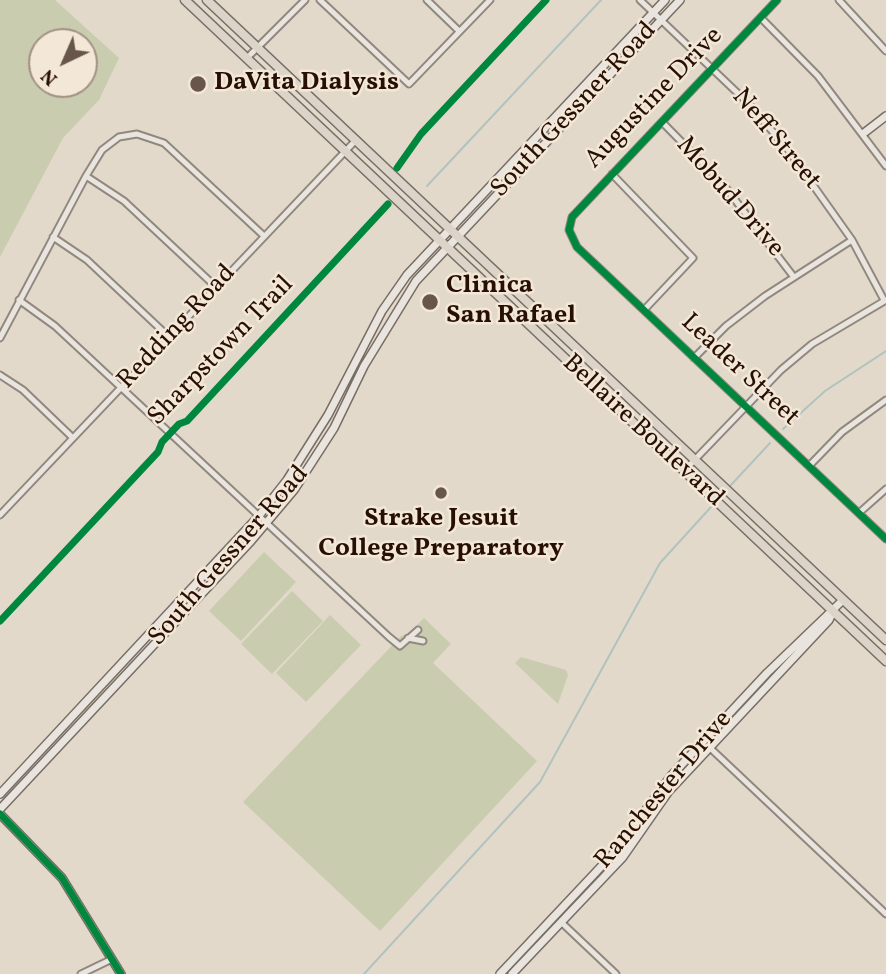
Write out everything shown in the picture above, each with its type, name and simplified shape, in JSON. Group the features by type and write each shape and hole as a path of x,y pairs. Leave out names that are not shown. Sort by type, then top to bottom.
{"main road":[{"name":"Bellaire Boulevard","path":"185,0 886,661"},
{"name":"South Gessner Road","path":"0,794 258,517 306,452 382,311 520,154 665,0"},
{"name":"South Gessner Road","path":"453,232 528,161 680,0"},
{"name":"Bellaire Boulevard","path":"207,1 886,639"},
{"path":"584,87 591,94"},
{"path":"864,133 886,117"},
{"path":"520,154 528,161"},
{"name":"South Gessner Road","path":"0,811 267,523 315,459 392,317 443,243"},
{"path":"382,311 392,317"},
{"path":"547,341 557,331"},
{"path":"618,408 628,397"},
{"path":"205,574 213,581"},
{"name":"Ranchester Drive","path":"500,974 632,845 662,800 774,680 825,614 833,611 843,600"},
{"path":"159,623 167,631"},
{"name":"Ranchester Drive","path":"512,974 543,934 561,922 605,869 654,796 767,673 798,648"},
{"path":"114,672 121,680"},
{"path":"767,673 774,680"},
{"path":"67,723 74,730"},
{"path":"654,796 662,800"},
{"path":"0,811 62,878 121,974"}],"street":[{"path":"247,58 259,49 304,0"},
{"path":"320,0 409,84 490,0"},
{"path":"427,0 459,31"},
{"name":"Neff Street","path":"640,0 712,69 786,146 852,240 885,300"},
{"name":"Augustine Drive","path":"569,230 572,217 777,0"},
{"path":"839,0 886,51"},
{"path":"761,18 818,76 864,133 886,166"},
{"name":"Mobud Drive","path":"662,122 723,184 793,276"},
{"path":"0,338 86,176 103,150 119,137 137,134 164,143 264,236"},
{"name":"Redding Road","path":"0,515 356,140"},
{"path":"612,174 694,258 643,310"},
{"path":"86,176 124,201 216,287"},
{"name":"Leader Street","path":"569,230 577,247 886,538"},
{"path":"53,237 87,260 169,337"},
{"path":"694,358 726,326 793,276 852,240"},
{"path":"19,300 55,326 400,646 418,630"},
{"path":"684,471 746,406 812,344 885,300"},
{"path":"0,375 23,390 73,438"},
{"path":"809,466 842,432 886,400"},
{"path":"859,513 886,489"},
{"path":"408,638 423,641"},
{"path":"703,741 886,914"},
{"path":"561,922 616,974"},
{"path":"81,974 112,959"}],"green space":[{"path":"0,0 55,0 86,28 28,28 28,98 98,98 98,39 119,58 99,100 63,138 0,257"},
{"path":"264,552 296,582 241,641 209,611"},
{"path":"292,591 323,621 272,674 241,644"},
{"path":"330,615 361,645 306,702 276,673"},
{"path":"424,618 451,644 433,663 537,761 380,931 243,802 401,636 408,634"},
{"path":"521,657 566,670 568,675 558,704 515,663"}],"waterway":[{"path":"427,186 601,0"},
{"path":"783,429 825,391 886,351"},
{"path":"731,485 770,443"},
{"path":"364,974 540,782 660,563 711,507"}],"cycle path":[{"path":"397,168 421,134 546,0"},
{"path":"777,0 572,217 569,230 577,247 886,539"},
{"name":"Sharpstown Trail","path":"0,621 158,452 162,442 179,424 187,421 388,204"},
{"path":"0,814 62,878 121,974"}],"place":[{"name":"DaVita Dialysis","path":"198,84"},
{"name":"Clinica San Rafael","path":"430,302"},
{"name":"Strake Jesuit College Preparatory","path":"441,493"}]}
